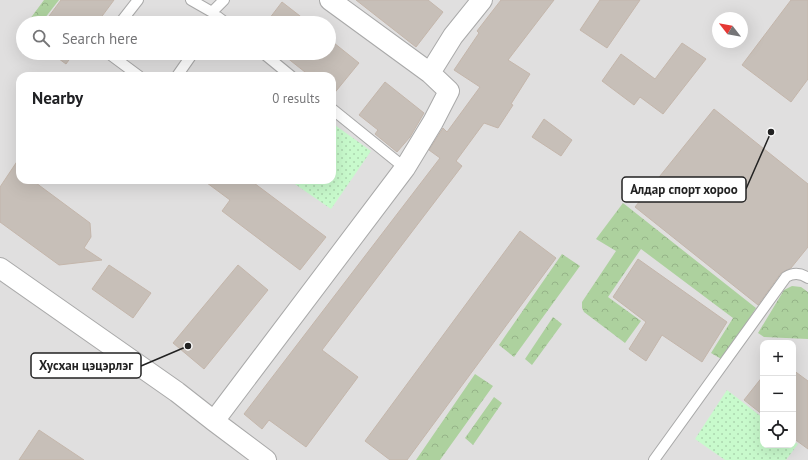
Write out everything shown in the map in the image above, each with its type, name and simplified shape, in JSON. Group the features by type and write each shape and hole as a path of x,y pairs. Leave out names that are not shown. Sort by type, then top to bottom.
{"street":[{"path":"214,422 405,168 433,122 449,91 430,73 330,0"},
{"path":"430,73 453,36 481,0"},
{"path":"0,268 177,392 214,422 266,460"}],"lane":[{"path":"125,16 138,0"},
{"path":"191,0 212,12 224,0"},
{"path":"117,60 134,72"},
{"path":"180,72 188,60"},
{"path":"272,60 287,72"},
{"path":"336,112 405,168"},
{"path":"654,460 786,277 791,274 803,274 808,278"}],"shaded area":[{"path":"0,0 808,0 808,460 0,460"}],"green space":[{"path":"44,0 59,0 46,16 32,16"},
{"path":"336,126 371,151 331,209 295,184 336,184"},
{"path":"623,203 756,308 723,360 711,353 733,318 641,249 608,297 641,321 625,343 584,312 582,302 616,251 596,239"},
{"path":"562,254 580,266 514,357 499,345"},
{"path":"792,286 801,287 808,292 808,339 764,337 758,333 784,290"},
{"path":"553,317 562,324 532,365 525,359"},
{"path":"475,374 493,386 440,460 416,460"},
{"path":"727,390 760,416 760,448 795,448 786,460 725,460 695,439"},
{"path":"494,397 502,403 473,445 465,438"}],"building":[{"path":"61,0 114,0 102,16 49,16"},
{"path":"356,0 428,0 443,12 416,47"},
{"path":"501,0 554,0 508,60 530,74 511,104 513,105 498,128 484,123 456,161 462,166 322,350 358,377 306,447 269,420 262,429 244,414 440,158 429,150 443,128 447,132 480,87 454,70 479,33 477,31"},
{"path":"600,0 640,0 607,48 580,30"},
{"path":"791,0 808,0 808,79 791,102 742,65"},
{"path":"282,2 300,16 271,16"},
{"path":"682,43 706,59 663,114 640,97 634,105 602,81 621,54 655,79"},
{"path":"336,45 359,63 336,91 336,72 305,72 290,60 336,60"},
{"path":"61,60 69,60 66,64"},
{"path":"385,82 424,113 410,137 397,152 375,134 378,130 359,115"},
{"path":"714,109 808,184 808,247 791,268 781,273 758,305 635,207"},
{"path":"544,119 572,140 561,156 532,137"},
{"path":"16,163 16,184 37,184 90,223 91,237 84,248 102,260 59,265 0,222 0,187"},
{"path":"208,184 255,184 326,237 300,270 222,211 230,200"},
{"path":"520,231 556,258 407,460 390,460 365,441"},
{"path":"638,259 727,322 702,362 662,335 646,361 629,349 646,322 613,297"},
{"path":"109,265 151,293 133,318 92,289"},
{"path":"238,265 268,290 204,369 173,343"},
{"path":"796,372 808,381 808,449 796,440"},
{"path":"760,380 760,413 744,400"},
{"path":"39,430 84,460 19,460"}],"place":[{"name":"Алдар спорт хороо","path":"771,132"},
{"name":"Хусхан цэцэрлэг","path":"188,346"}]}
